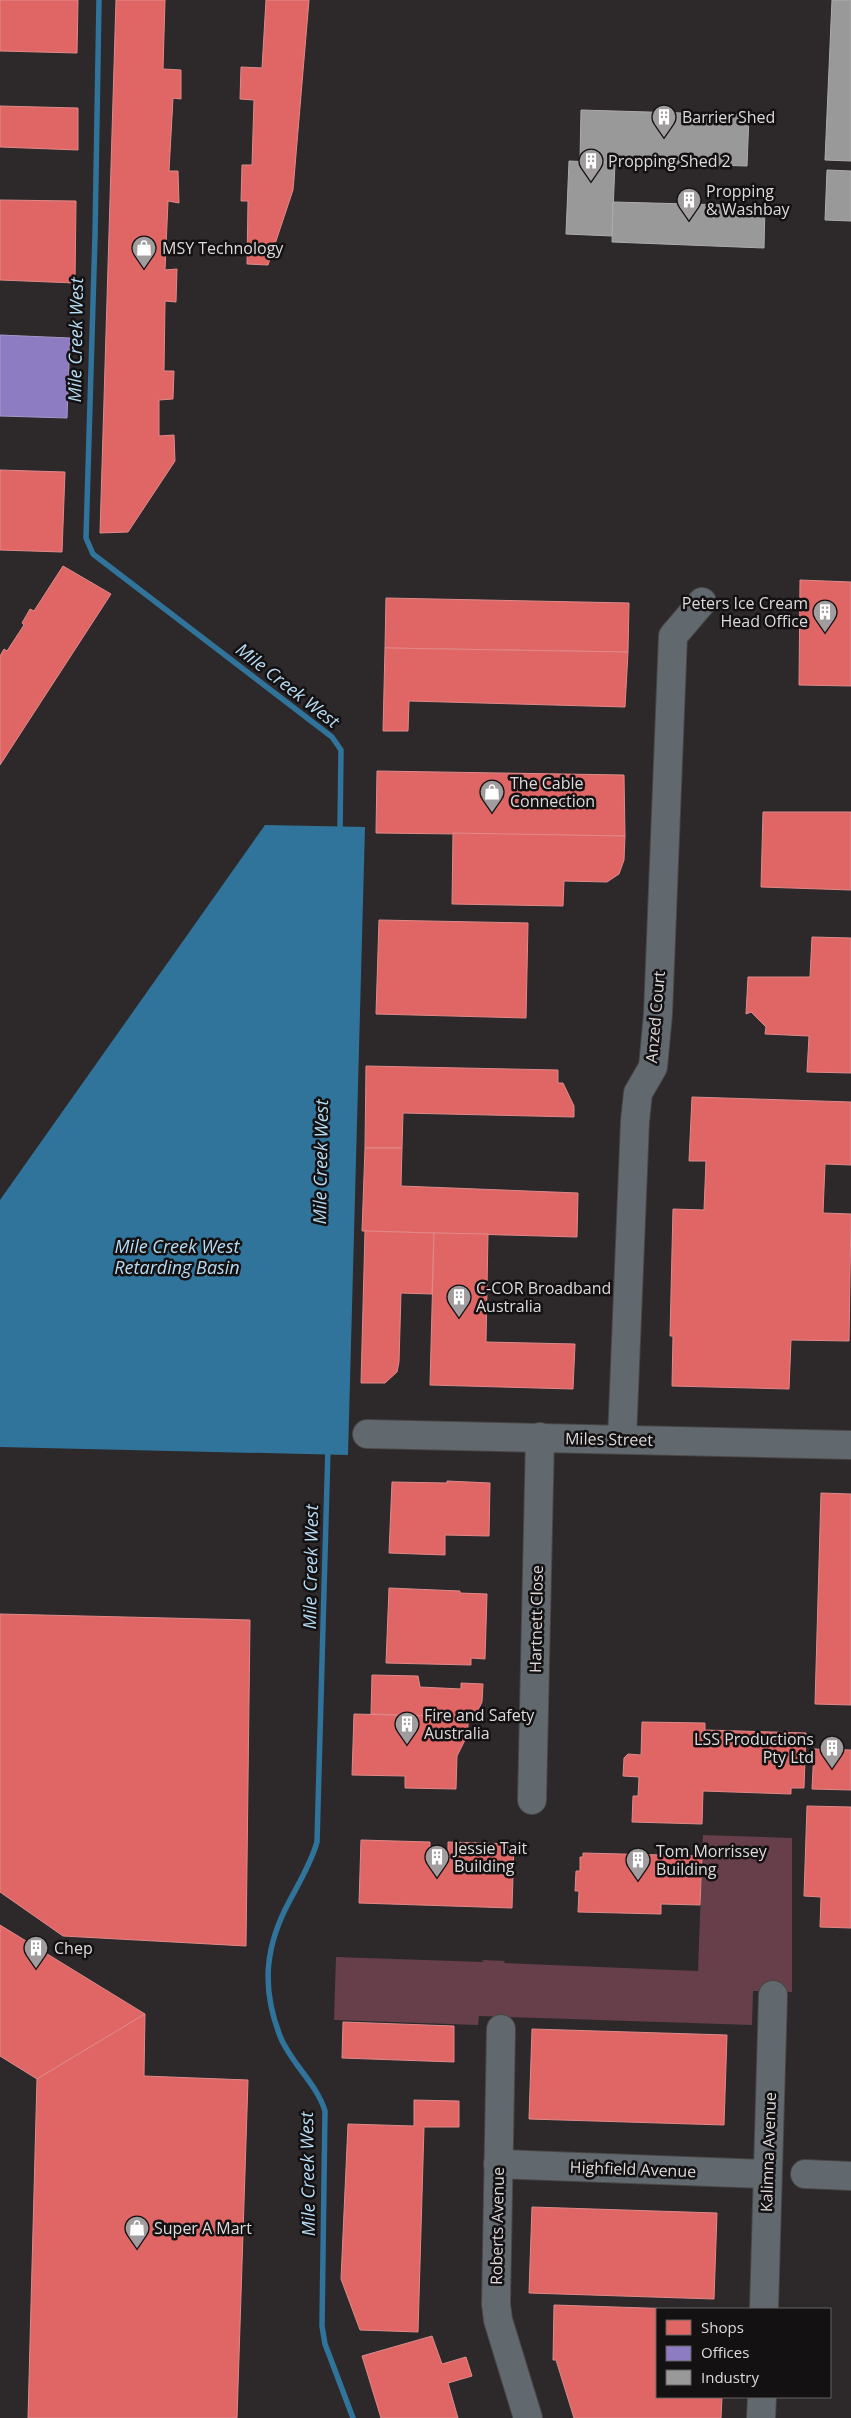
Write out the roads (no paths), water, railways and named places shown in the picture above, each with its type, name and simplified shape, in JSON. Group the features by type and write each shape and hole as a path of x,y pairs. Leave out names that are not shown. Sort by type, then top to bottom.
{"street":[{"name":"Anzed Court","path":"622,1439 635,1122 638,1093 653,1067 658,1014 673,636 702,602"},
{"name":"Miles Street","path":"367,1434 851,1445"},
{"name":"Hartnett Close","path":"532,1800 540,1437"},
{"name":"Kalimna Avenue","path":"764,2308 773,1995"},
{"name":"Roberts Avenue","path":"501,2028 496,2304 498,2320 528,2418"},
{"name":"Highfield Avenue","path":"498,2164 767,2174"},
{"path":"805,2174 851,2176"},
{"path":"761,2418 762,2398"}],"water":[{"name":"Mile Creek West Retarding Basin","path":"265,825 365,827 348,1455 0,1447 0,1200"}],"waterway":[{"name":"Mile Creek West","path":"99,0 95,236 86,538 93,554 332,737 341,750 340,833"},
{"name":"Mile Creek West","path":"328,1447 317,1842 315,1850 275,1934 268,1967 268,1984 270,2001 280,2036 290,2055 316,2091 325,2111 322,2326 325,2344 353,2418"}],"place":[{"name":"Barrier Shed","path":"664,138"},
{"name":"Propping Shed 2","path":"591,182"},
{"name":"Propping & Washbay","path":"689,221"},
{"name":"MSY Technology","path":"144,269"},
{"name":"Peters Ice Cream Head Office","path":"825,633"},
{"name":"The Cable Connection","path":"492,813"},
{"name":"C-COR Broadband Australia","path":"459,1318"},
{"name":"Fire and Safety Australia","path":"407,1745"},
{"name":"LSS Productions Pty Ltd","path":"832,1769"},
{"name":"Jessie Tait Building","path":"437,1878"},
{"name":"Tom Morrissey Building","path":"638,1881"},
{"name":"Chep","path":"36,1969"},
{"name":"Super A Mart","path":"137,2249"}]}
